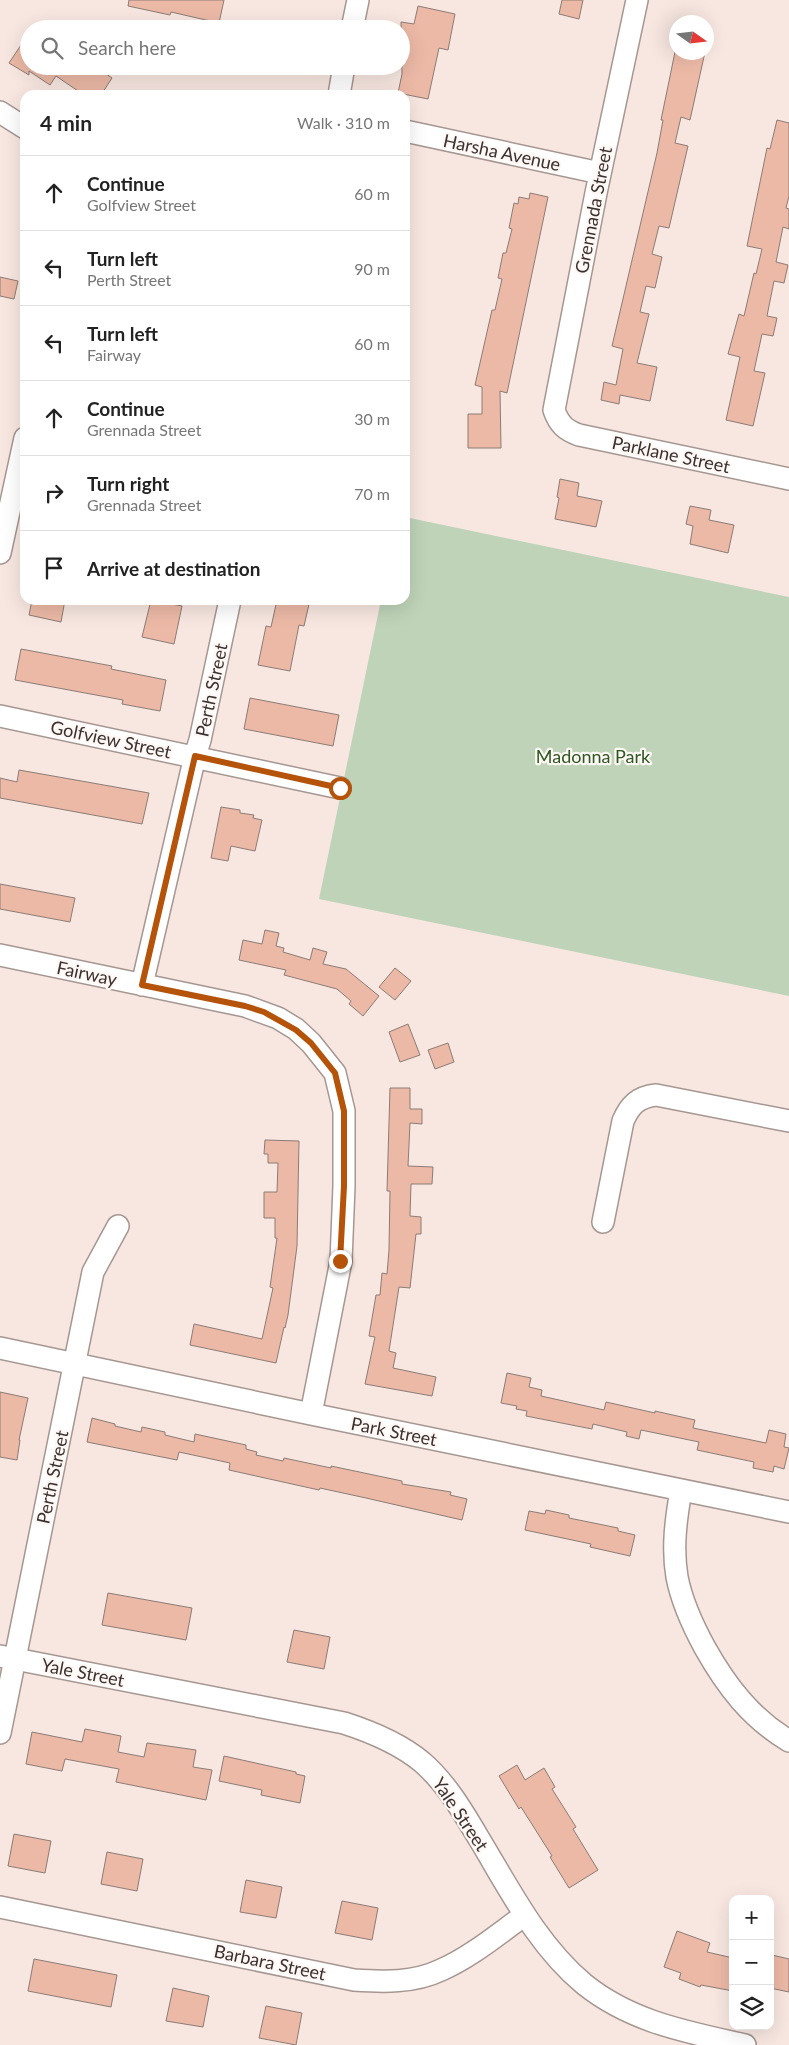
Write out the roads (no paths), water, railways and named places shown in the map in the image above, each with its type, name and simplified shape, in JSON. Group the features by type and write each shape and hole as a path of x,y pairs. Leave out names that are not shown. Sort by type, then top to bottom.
{"street":[{"path":"354,20 358,0"},
{"name":"Grennada Street","path":"558,421 554,410 555,398 637,0"},
{"path":"340,90 342,75"},
{"path":"0,112 20,125"},
{"name":"Harsha Avenue","path":"410,132 600,173"},
{"name":"Parklane Street","path":"558,421 568,431 579,435 789,479"},
{"path":"0,553 20,461"},
{"name":"Perth Street","path":"142,985 200,740 229,605"},
{"name":"Golfview Street","path":"0,716 340,788"},
{"name":"Fairway","path":"0,955 245,1006 264,1012 289,1025 311,1043 335,1073 344,1111 344,1186 340,1261 311,1414"},
{"path":"603,1222 623,1121 628,1109 641,1098 656,1094 789,1121"},
{"name":"Perth Street","path":"0,1733 7,1658 75,1364 93,1272 118,1226"},
{"name":"Park Street","path":"0,1348 789,1512"},
{"path":"681,1490 674,1546 677,1577 683,1600 694,1628 722,1678 737,1698 760,1721 789,1741"},
{"name":"Yale Street","path":"7,1658 344,1723 385,1738 421,1761 455,1799 525,1915 551,1950 584,1984 624,2010 662,2026 744,2045"},
{"name":"Barbara Street","path":"0,1907 354,1980 378,1982 410,1979 440,1971 455,1963 525,1915"}],"park label":[{"name":"Madonna Park","path":"593,756"}]}
